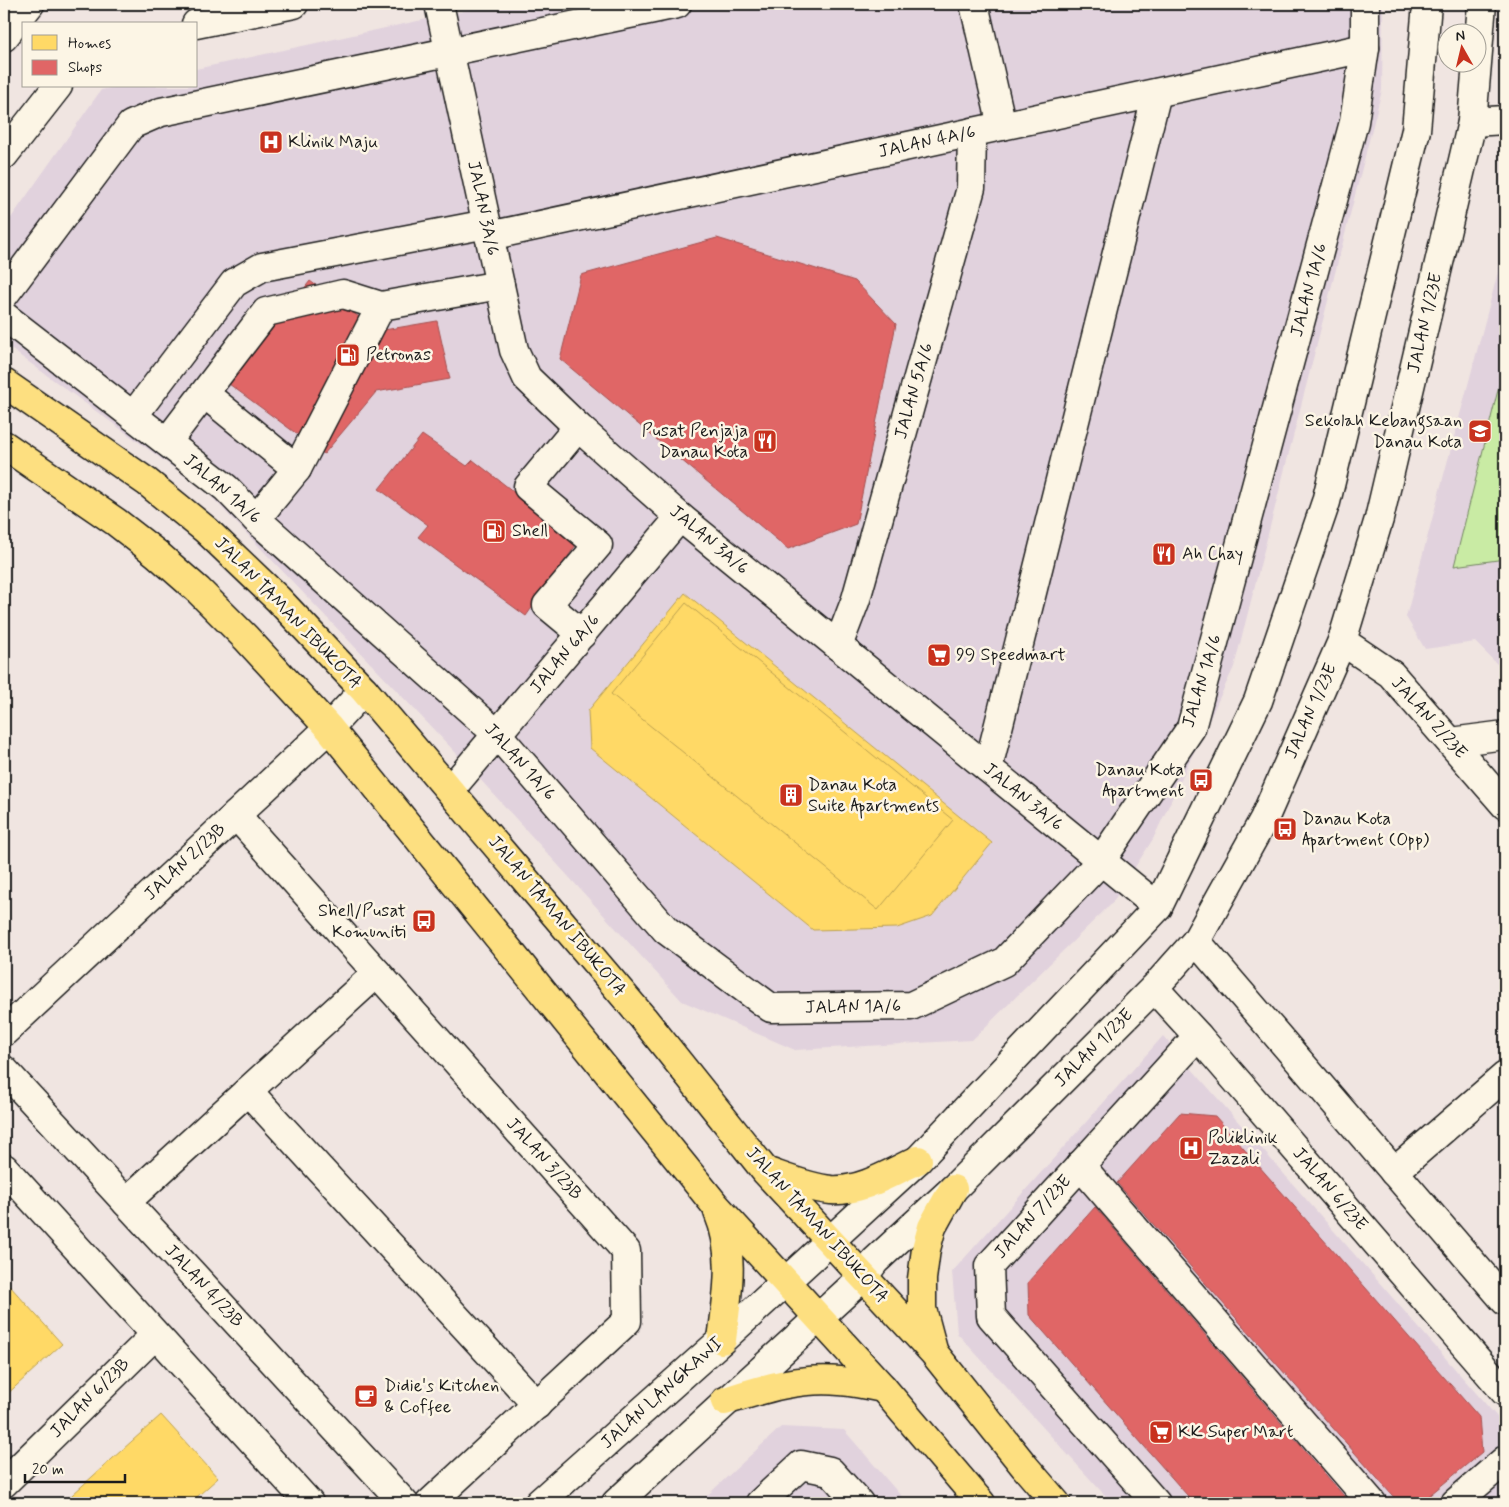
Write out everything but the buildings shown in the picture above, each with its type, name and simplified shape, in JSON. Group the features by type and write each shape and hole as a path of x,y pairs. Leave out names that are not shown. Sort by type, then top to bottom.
{"main road":[{"name":"JALAN TAMAN IBUKOTA","path":"4,383 148,482 206,530 278,599 364,690 643,1018 766,1172 934,1353 1056,1503"},
{"path":"4,445 116,522 157,554 198,590 246,638 329,728 716,1206 883,1388 981,1503"},
{"path":"766,1172 811,1186 832,1190 860,1186 918,1160"},
{"path":"934,1353 922,1309 922,1279 926,1250 932,1227 953,1189"},
{"path":"716,1206 723,1224 729,1260 729,1286 722,1340"},
{"path":"725,1402 773,1386 793,1382 842,1381 883,1388"}],"street":[{"path":"4,37 30,4"},
{"path":"198,24 294,4"},
{"name":"JALAN 3A/6","path":"439,4 514,350 527,378 578,427 680,517 1158,907"},
{"path":"4,295 131,126 161,112 676,4"},
{"path":"974,4 1002,126"},
{"name":"JALAN 1A/6","path":"4,316 226,488 256,519 497,734 666,930 771,1008 911,1006 1004,962 1101,861 1191,728 1354,122 1365,48 1365,4"},
{"path":"830,1241 918,1160 1158,907 1258,701 1326,502 1416,130 1426,4"},
{"name":"JALAN 1/23E","path":"818,1317 863,1277 875,1261 953,1189 1154,988 1196,941 1264,819 1342,641 1379,519 1472,122 1482,4"},
{"name":"JALAN 4A/6","path":"132,416 234,282 262,268 488,230 1002,126 1365,48"},
{"path":"4,155 56,88"},
{"path":"988,768 1157,93"},
{"path":"1472,122 1505,120"},
{"name":"JALAN 5A/6","path":"838,646 856,599 971,188 972,132"},
{"path":"167,442 266,312 342,294 381,306 500,285"},
{"path":"256,519 297,468 381,306"},
{"path":"205,394 297,468"},
{"path":"578,427 528,487 598,545 547,605 582,634"},
{"name":"JALAN 6A/6","path":"450,790 680,517"},
{"name":"JALAN 2/23E","path":"1342,641 1391,674 1505,805"},
{"name":"JALAN 2/23B","path":"4,1032 329,728 364,690"},
{"path":"1451,742 1505,734"},
{"name":"JALAN 3/23B","path":"236,815 626,1251 627,1321 430,1503"},
{"path":"1196,941 1505,1301"},
{"path":"126,1202 377,973"},
{"name":"JALAN 6/23E","path":"1154,988 1198,1036 1505,1392"},
{"name":"JALAN 7/23E","path":"1156,1503 991,1316 989,1266 1198,1036"},
{"name":"JALAN 4/23B","path":"4,1070 404,1503"},
{"path":"1394,1172 1505,1076"},
{"path":"248,1091 536,1405"},
{"path":"1080,1165 1372,1503"},
{"path":"4,1168 154,1335 309,1503"},
{"name":"JALAN LANGKAWI","path":"539,1503 830,1241"},
{"path":"616,1503 818,1317"},
{"name":"JALAN 6/23B","path":"4,1483 154,1335"},
{"path":"1455,1503 1505,1460"},
{"path":"760,1503 801,1465 830,1471 859,1503"}],"shaded area":[{"path":"496,4 1383,4 1382,90 1234,667 1153,839 1112,903 972,1040 795,1050 682,1001 457,754 207,492 4,344 4,228 101,90 110,88 198,88 198,69"},
{"name":"Sekolah Kebangsaan Danau Kota","path":"1505,246 1505,672 1475,642 1425,649 1406,617"},
{"path":"1163,1036 1505,1426 1505,1491 1490,1503 1112,1503 957,1333 952,1272"},
{"path":"781,1427 844,1430 907,1503 699,1503"}],"green space":[{"path":"1505,362 1505,559 1454,566"}],"place":[{"name":"Klinik Maju","path":"271,142"},
{"name":"Petronas","path":"348,355"},
{"name":"Sekolah Kebangsaan Danau Kota","path":"1480,431"},
{"name":"Pusat Penjaja Danau Kota","path":"765,441"},
{"name":"Shell","path":"494,531"},
{"name":"Ah Chay","path":"1164,554"},
{"name":"99 Speedmart","path":"939,655"},
{"name":"Danau Kota Apartment","path":"1201,780"},
{"name":"Danau Kota Suite Apartments","path":"791,795"},
{"name":"Danau Kota Apartment (Opp)","path":"1285,829"},
{"name":"Shell/Pusat Komuniti","path":"424,921"},
{"name":"Poliklinik Zazali","path":"1191,1148"},
{"name":"Didie's Kitchen & Coffee","path":"366,1396"},
{"name":"KK Super Mart","path":"1161,1432"}]}
